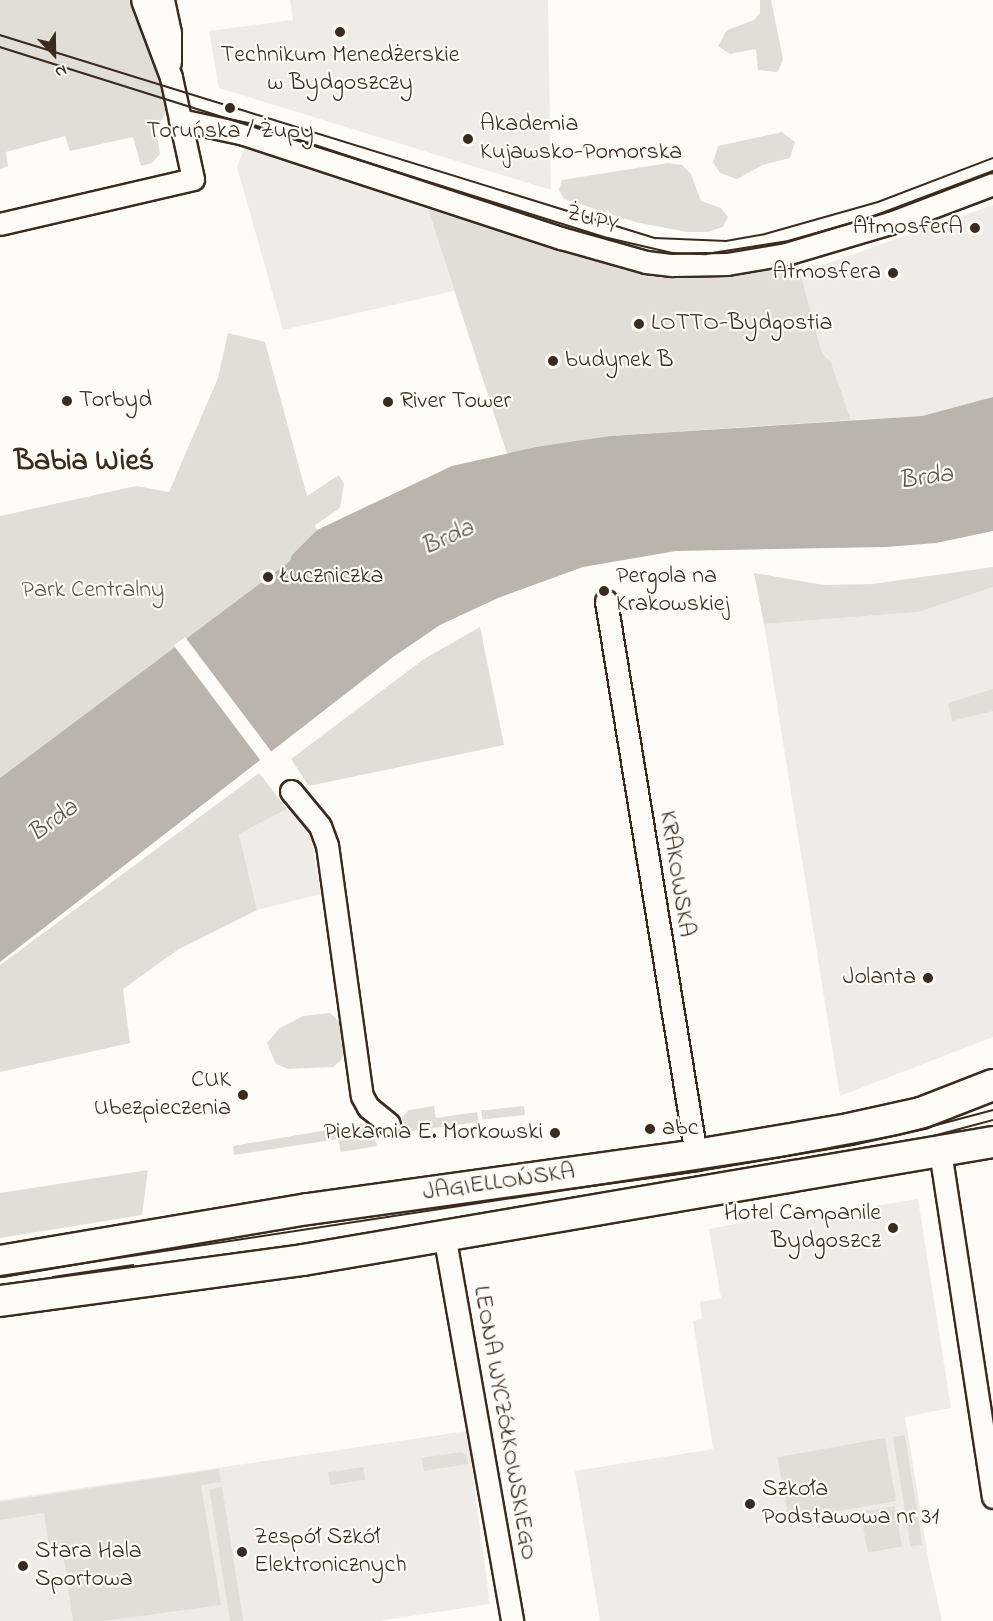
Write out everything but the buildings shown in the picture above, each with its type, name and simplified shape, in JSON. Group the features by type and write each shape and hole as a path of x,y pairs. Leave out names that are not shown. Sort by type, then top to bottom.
{"main road":[{"name":"JAGIELLOŃSKA","path":"0,1261 308,1209 696,1155 890,1121 993,1085"},
{"name":"JAGIELLOŃSKA","path":"0,1301 285,1262 993,1142"}],"street":[{"path":"0,224 193,179 171,77 142,0"},
{"path":"162,0 170,32 171,77"},
{"name":"ŻUPY","path":"180,120 244,134 561,238 672,265 727,264 786,254 890,224 993,184"},
{"name":"KRAKOWSKA","path":"606,601 696,1155"},
{"path":"291,791 320,826 327,845 362,1096 368,1107 389,1124"},
{"path":"940,1151 993,1497"},
{"name":"LEONA WYCZÓŁKOWSKIEGO","path":"444,1234 512,1621"}],"shaded area":[{"name":"Akademia Kujawsko-Pomorska","path":"290,0 548,0 551,190 219,88 209,31 293,20"},
{"path":"245,146 428,209 454,291 283,330 237,167"},
{"path":"993,205 993,397 922,416 851,420 831,362 822,353 800,273"},
{"path":"993,587 993,1037 840,1096 764,624 918,612"},
{"path":"287,809 309,828 321,894 257,910 239,834"},
{"path":"918,1199 951,1408 905,1417 929,1563 942,1621 600,1621 575,1471 713,1449 693,1321 702,1319 700,1302 721,1298 709,1229 809,1210 811,1216"},
{"name":"Zespół Szkół Elektronicznych","path":"467,1431 490,1604 378,1621 0,1621 0,1500"}],"green space":[{"path":"0,0 135,0 154,54 167,109 156,131 160,154 152,163 141,166 133,137 70,151 65,136 6,152 8,166 0,169"},
{"path":"760,0 771,0 783,59 778,72 758,70 756,49 730,54 718,46 727,30 754,20 760,13"},
{"path":"782,132 795,142 790,158 763,165 737,179 720,173 713,162 718,146"},
{"path":"668,163 682,165 691,174 701,201 721,208 728,217 723,227 707,232 687,232 635,222 564,199 559,190 562,180"},
{"name":"LOTTO-Bydgostia","path":"428,209 568,250 797,261 822,353 831,362 851,420 610,436 507,454"},
{"name":"Park Centralny","path":"228,333 265,342 307,496 339,475 344,484 340,508 315,525 317,530 292,555 290,561 0,778 0,516 136,486 169,492 218,378"},
{"path":"993,567 993,587 918,612 764,624 754,573 824,585 872,584"},
{"path":"480,627 504,745 309,786 291,759 424,659"},
{"path":"993,689 993,711 952,721 948,703"},
{"path":"259,773 287,809 239,834 257,910 179,949 123,989 130,1043 0,1072 0,965"},
{"path":"330,1013 342,1024 345,1052 340,1061 333,1067 288,1069 276,1064 267,1043 280,1028 303,1016"},
{"path":"434,1106 436,1118 477,1112 479,1122 405,1132 402,1117 409,1110"},
{"path":"524,1106 525,1115 482,1119 481,1110"},
{"path":"368,1123 377,1146 341,1152 338,1139 234,1155 233,1146"},
{"path":"148,1170 142,1215 0,1238 0,1193"},
{"path":"905,1435 922,1545 911,1547 893,1437"},
{"path":"885,1438 896,1501 789,1520 778,1457"},
{"path":"461,1452 466,1455 468,1464 424,1471 422,1458"},
{"path":"363,1467 365,1480 330,1485 328,1472"},
{"path":"219,1469 221,1482 201,1485 221,1605 104,1621 73,1621 62,1548 49,1549 44,1513 0,1520 0,1502"},
{"path":"222,1487 243,1621 230,1621 209,1489"},
{"path":"895,1506 902,1546 868,1552 861,1512"}],"water":[{"name":"Brda","path":"993,397 993,531 936,543 886,547 676,551 583,567 498,598 440,625 393,657 0,962 0,778 290,561 292,555 317,530 452,466 536,447 610,436 922,416"}],"pier":[{"path":"185,637 272,752 260,760 174,645"}],"tram line":[{"path":"0,35 655,238 726,241 765,234 878,202 993,158"},
{"path":"0,47 604,237 673,253 706,254 788,241 866,219 993,171"},
{"path":"0,1276 776,1158 899,1135 993,1110"},
{"path":"933,1136 993,1120"},
{"path":"53,1277 133,1265"}],"place":[{"name":"Technikum Menedżerskie w Bydgoszczy","path":"340,32"},
{"name":"Toruńska / Żupy","path":"230,108"},
{"name":"Akademia Kujawsko-Pomorska","path":"468,139"},
{"name":"AtmosferA","path":"975,228"},
{"name":"Atmosfera","path":"893,273"},
{"name":"LOTTO-Bydgostia","path":"639,324"},
{"name":"budynek B","path":"553,361"},
{"name":"Torbyd","path":"67,401"},
{"name":"River Tower","path":"388,402"},
{"name":"Łuczniczka","path":"268,577"},
{"name":"Pergola na Krakowskiej","path":"604,591"},
{"name":"Jolanta","path":"928,978"},
{"name":"CUK Ubezpieczenia","path":"243,1095"},
{"name":"abc","path":"650,1129"},
{"name":"Piekarnia E. Morkowski","path":"555,1133"},
{"name":"Hotel Campanile Bydgoszcz","path":"893,1228"},
{"name":"Szkoła Podstawowa nr 31","path":"750,1504"},
{"name":"Zespół Szkół Elektronicznych","path":"242,1552"},
{"name":"Stara Hala Sportowa","path":"23,1566"}],"district":[{"name":"Babia Wieś","path":"84,462"}]}
